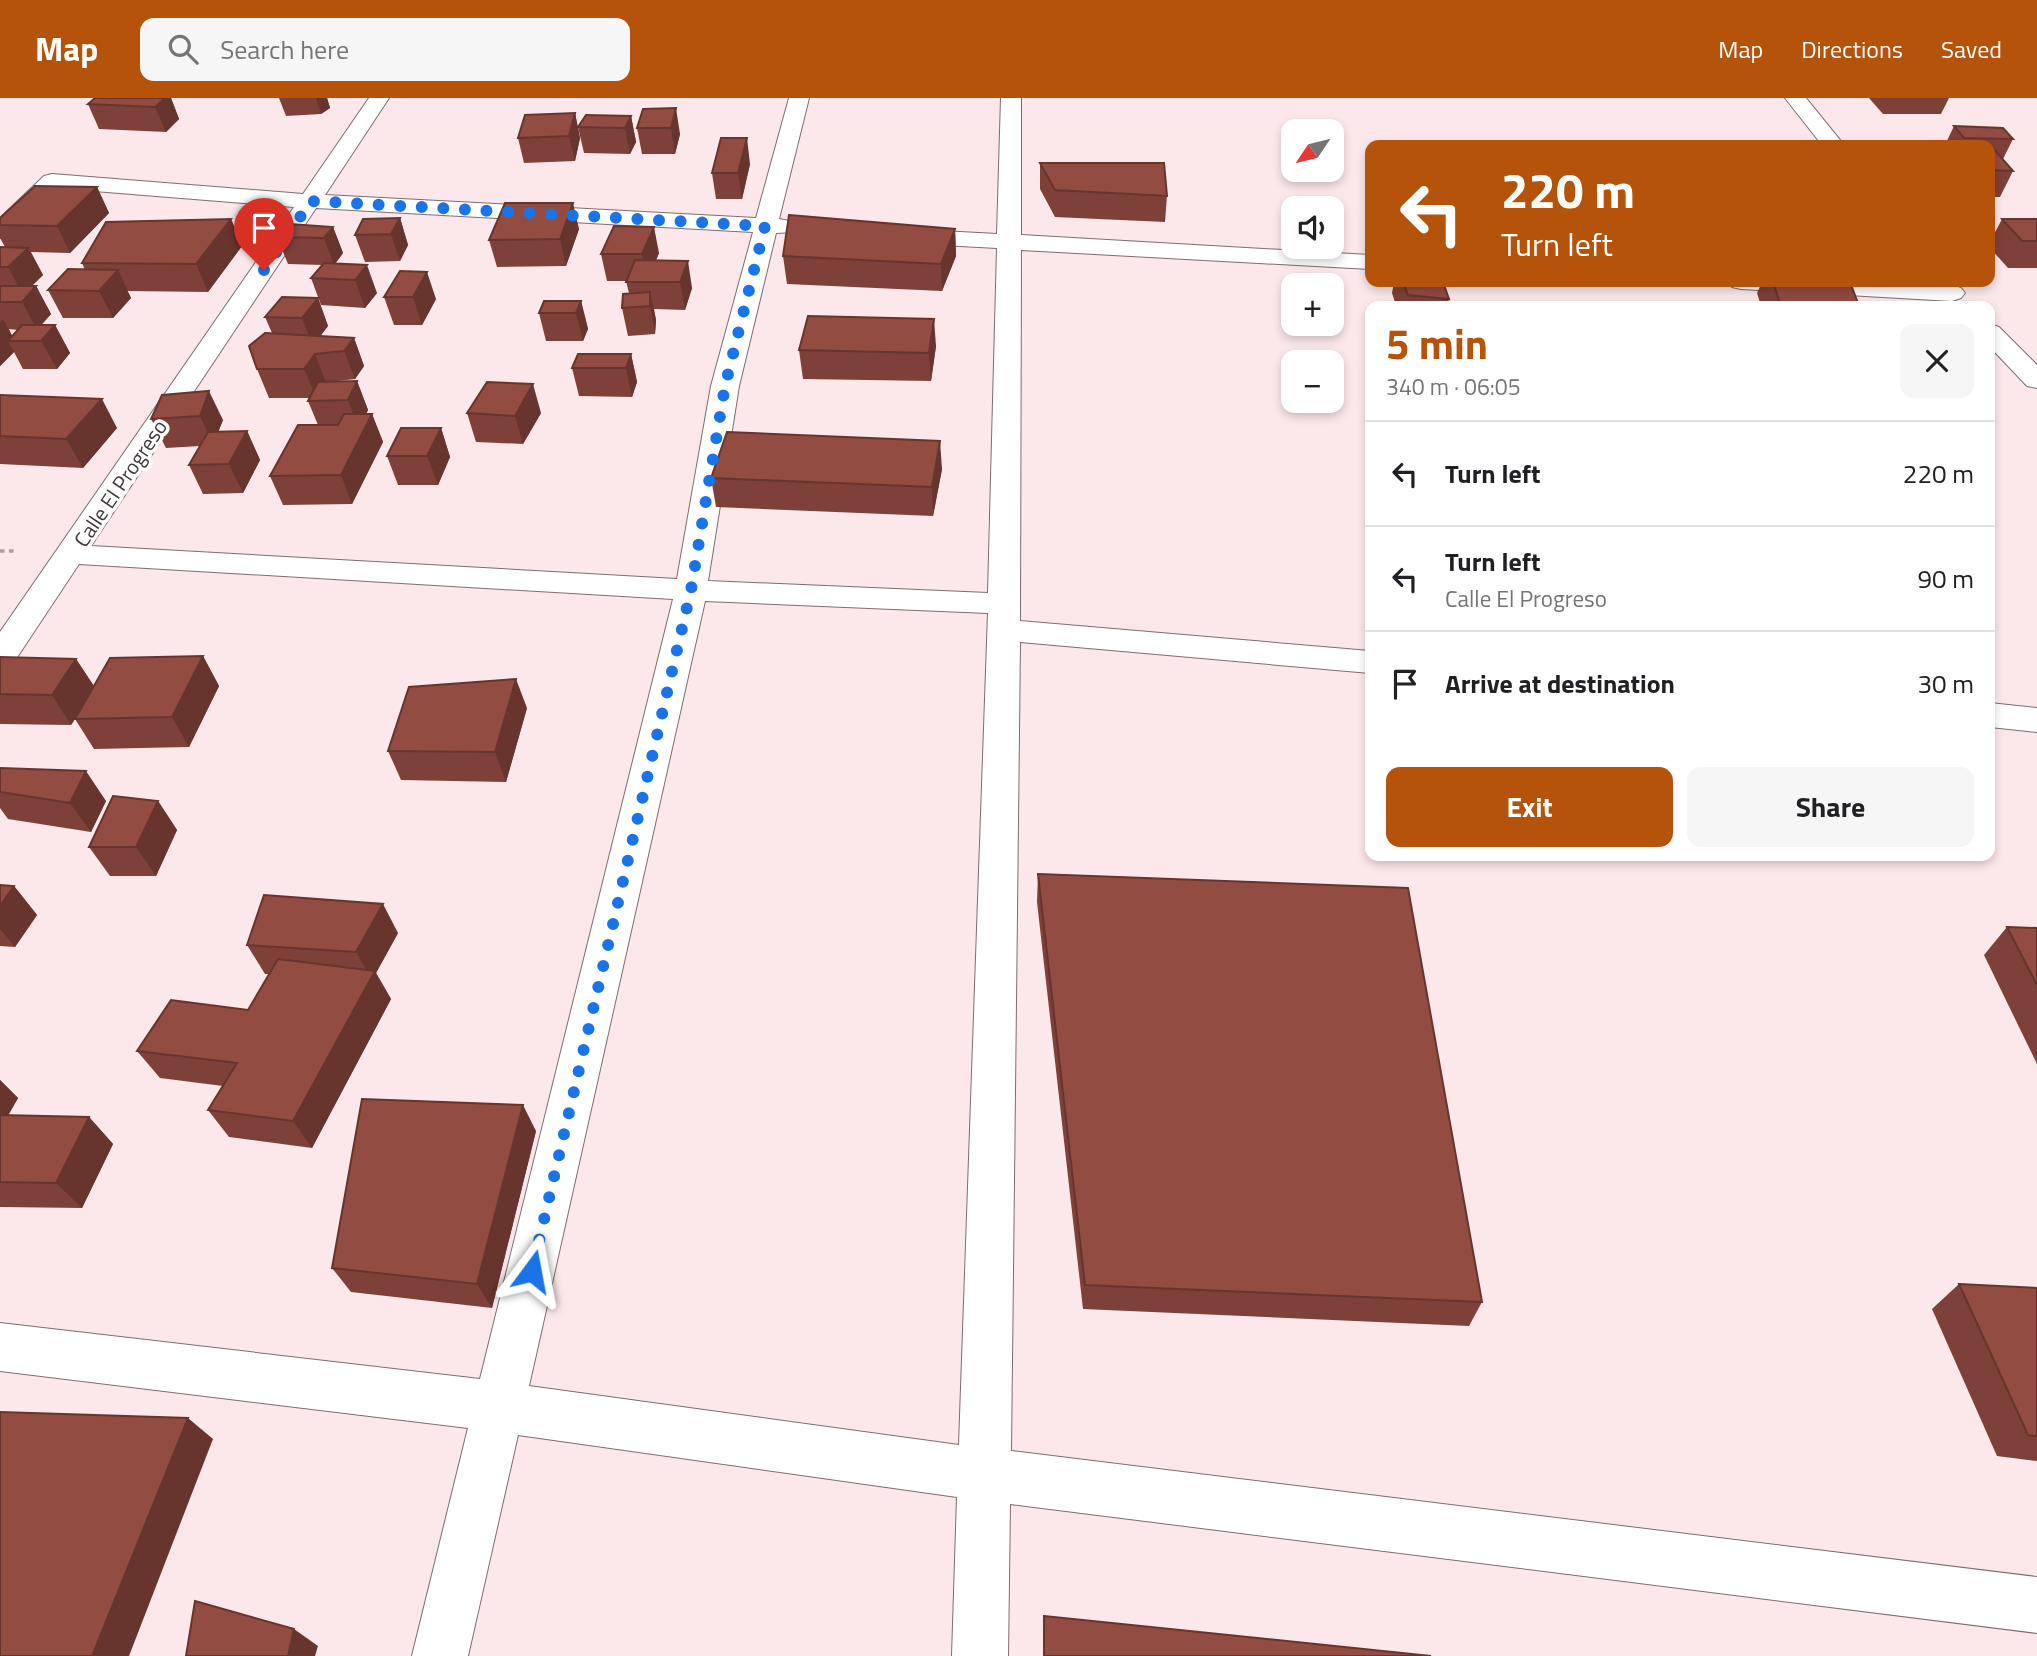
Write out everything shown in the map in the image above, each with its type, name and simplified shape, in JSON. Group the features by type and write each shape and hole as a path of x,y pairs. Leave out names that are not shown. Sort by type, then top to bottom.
{"street":[{"name":"Calle El Progreso","path":"0,657 379,98"},
{"path":"440,1656 691,590 725,386 799,98"},
{"path":"979,1656 1012,98"},
{"path":"1796,98 1829,140"},
{"path":"0,231 52,181 311,201 805,229"},
{"path":"886,234 1365,262"},
{"path":"1829,287 1953,294"},
{"path":"1995,337 2037,380"},
{"path":"72,554 691,590 1002,617 1365,661"},
{"path":"1995,716 2037,720"},
{"path":"0,1347 500,1407 983,1474 2037,1605"}],"building":[{"path":"95,98 165,98 155,107 88,104"},
{"path":"676,108 671,128 637,128 643,109"},
{"path":"575,113 569,136 518,138 525,115"},
{"path":"586,115 631,116 625,128 578,127"},
{"path":"1954,126 2003,128 2013,139 1964,138"},
{"path":"721,138 747,138 738,173 712,173"},
{"path":"1995,151 2013,171 1995,170"},
{"path":"1040,163 1164,163 1167,196 1055,190"},
{"path":"35,186 97,187 57,226 0,225 0,218"},
{"path":"505,203 573,203 560,239 489,240"},
{"path":"789,215 955,229 941,264 783,256"},
{"path":"400,218 391,234 355,235 363,219"},
{"path":"231,219 196,264 82,263 106,222"},
{"path":"2002,219 2037,219 2037,241 2022,241"},
{"path":"290,224 333,227 324,238 277,237"},
{"path":"614,226 654,227 642,254 601,254"},
{"path":"0,247 28,248 8,267 0,267"},
{"path":"635,260 688,261 680,282 626,282"},
{"path":"324,263 367,265 355,280 311,278"},
{"path":"68,269 118,270 99,291 48,290"},
{"path":"400,271 427,272 413,297 384,297"},
{"path":"0,286 36,286 22,302 0,302"},
{"path":"1405,287 1445,287 1449,299 1408,295"},
{"path":"1775,287 1852,287 1857,301 1779,301"},
{"path":"650,292 650,306 622,308 623,294"},
{"path":"282,297 318,298 302,318 265,317"},
{"path":"544,301 581,301 576,313 539,313"},
{"path":"808,316 934,319 929,353 799,350"},
{"path":"22,325 55,325 41,341 8,341"},
{"path":"265,333 354,338 344,351 315,354 304,369 257,369 249,346"},
{"path":"578,354 631,354 626,368 572,368"},
{"path":"357,381 348,400 308,401 318,382"},
{"path":"487,382 533,384 515,416 467,413"},
{"path":"209,391 200,416 151,419 162,395"},
{"path":"0,395 102,399 66,439 0,436"},
{"path":"344,414 372,414 341,475 270,476 298,425 338,425"},
{"path":"401,428 441,428 427,456 387,456"},
{"path":"247,431 229,464 189,465 208,432"},
{"path":"727,432 940,441 932,487 711,478"},
{"path":"203,656 172,717 75,719 110,658"},
{"path":"0,657 76,659 52,695 0,694"},
{"path":"516,679 495,752 388,751 409,687"},
{"path":"0,768 86,771 70,803 0,792"},
{"path":"113,796 158,801 136,847 89,847"},
{"path":"1038,874 1408,888 1482,1302 1085,1285"},
{"path":"0,885 14,886 0,906"},
{"path":"264,895 383,904 356,952 247,945"},
{"path":"2007,927 2037,928 2037,985"},
{"path":"278,959 375,971 293,1121 208,1110 237,1063 137,1051 171,1000 248,1010"},
{"path":"362,1099 523,1105 477,1284 332,1268"},
{"path":"0,1115 89,1117 56,1183 0,1182"},
{"path":"1959,1284 2037,1288 2037,1436 2028,1435"},
{"path":"0,1412 188,1418 92,1656 0,1656"},
{"path":"195,1601 294,1629 288,1656 186,1656"},
{"path":"1044,1616 1431,1656 1044,1656"}],"route":[{"path":"264,270 311,201 765,226 725,386 691,590 532,1271"}]}
